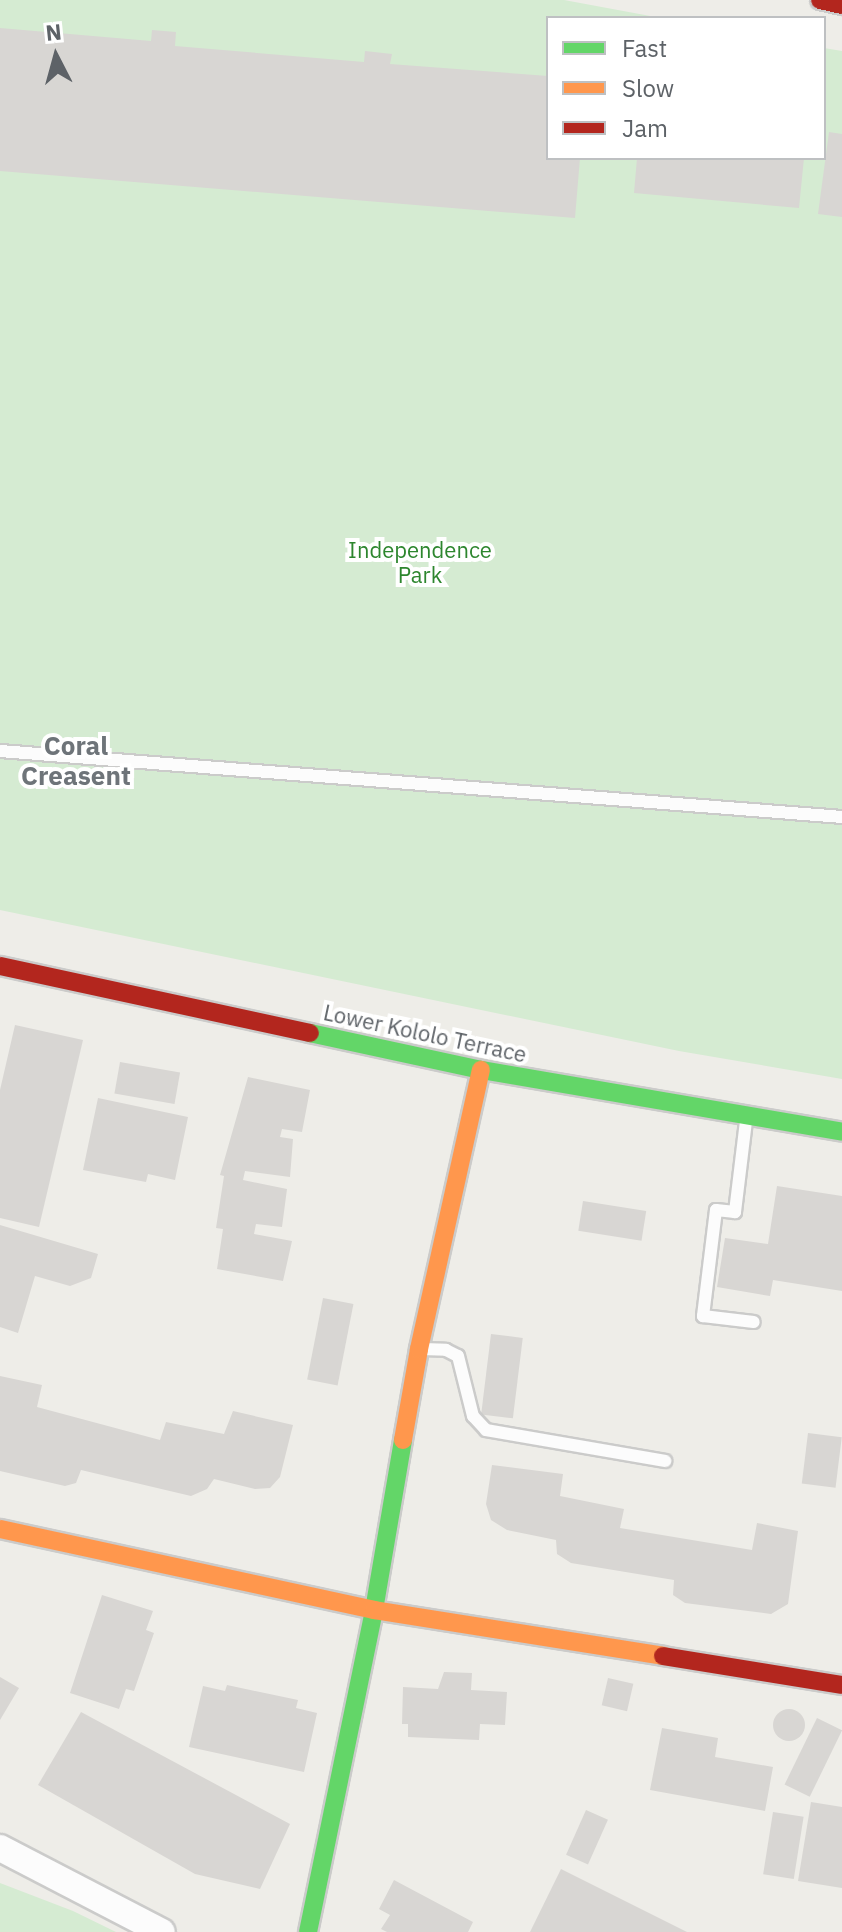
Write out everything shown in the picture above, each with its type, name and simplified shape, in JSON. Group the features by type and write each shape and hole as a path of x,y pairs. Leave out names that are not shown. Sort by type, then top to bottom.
{"street":[{"path":"820,0 842,5"},
{"name":"Lower Kololo Terrace","path":"0,966 481,1070 842,1132"},
{"path":"308,1932 374,1610 419,1349 481,1070"},
{"path":"0,1529 374,1610 840,1681"},
{"path":"0,1848 162,1932"}],"lane":[{"path":"0,751 842,817"},
{"path":"747,1118 735,1212 716,1210 703,1316 754,1322"},
{"path":"419,1349 446,1350 458,1356 473,1416 486,1430 665,1461"}],"green space":[{"name":"Independence Park","path":"0,0 564,0 650,16 546,16 546,160 826,160 826,48 842,51 842,1079 679,1051 0,910"},
{"path":"0,1883 73,1911 116,1932 0,1932"}],"building":[{"path":"0,28 151,41 152,30 176,32 175,46 364,62 365,51 392,54 390,64 546,76 546,160 580,160 575,218 0,171"},
{"path":"829,132 842,134 842,217 818,214"},
{"path":"637,160 804,160 799,208 634,193"},
{"path":"15,1025 83,1040 39,1227 0,1218 0,1090"},
{"path":"120,1062 180,1073 175,1104 114,1094"},
{"path":"248,1077 310,1090 302,1132 282,1129 280,1137 293,1139 290,1177 245,1171 243,1180 287,1189 282,1227 256,1224 254,1234 292,1241 283,1281 217,1269 223,1229 216,1228 224,1176 220,1175"},
{"path":"98,1098 188,1117 175,1180 148,1174 146,1182 83,1170"},
{"path":"777,1186 842,1196 842,1291 773,1280 770,1296 717,1287 725,1238 768,1244"},
{"path":"583,1201 646,1211 642,1241 578,1231"},
{"path":"0,1225 98,1254 91,1278 70,1286 35,1276 18,1333 0,1327"},
{"path":"323,1298 353,1304 338,1385 307,1379"},
{"path":"491,1334 523,1338 513,1418 481,1414"},
{"path":"0,1376 42,1385 37,1407 160,1440 166,1422 224,1434 233,1411 293,1425 280,1477 270,1488 255,1489 214,1479 207,1489 191,1496 81,1470 76,1483 65,1486 0,1471"},
{"path":"808,1433 842,1437 836,1488 802,1484"},
{"path":"492,1465 563,1474 560,1496 624,1509 620,1528 752,1550 757,1523 798,1531 788,1604 771,1614 685,1603 673,1595 674,1580 571,1563 557,1554 556,1540 507,1530 491,1520 486,1504"},
{"path":"102,1595 153,1611 146,1630 154,1633 134,1691 126,1689 119,1709 70,1693"},
{"path":"444,1672 472,1673 471,1690 507,1692 505,1725 480,1724 479,1740 408,1737 408,1724 402,1724 403,1687 438,1689"},
{"path":"0,1677 19,1688 0,1720"},
{"path":"608,1678 633,1684 627,1711 602,1705"},
{"path":"227,1685 298,1700 296,1708 317,1713 304,1772 189,1747 203,1686 225,1691"},
{"path":"789,1709 800,1714 805,1725 800,1736 789,1741 778,1736 773,1725 778,1714"},
{"path":"81,1712 290,1824 260,1889 195,1874 38,1785"},
{"path":"817,1718 842,1731 810,1797 785,1785"},
{"path":"662,1728 718,1738 715,1757 773,1767 765,1811 650,1790"},
{"path":"811,1802 842,1807 842,1888 798,1881"},
{"path":"586,1810 608,1820 588,1865 566,1855"},
{"path":"773,1812 804,1817 794,1879 763,1874"},
{"path":"561,1869 687,1932 530,1932"},
{"path":"394,1880 473,1922 468,1932 387,1932 381,1929 390,1915 379,1909"}],"traffic: fast":[{"path":"310,1033 481,1070 842,1132"},
{"path":"308,1932 374,1610 403,1440"}],"traffic: slow":[{"path":"403,1440 419,1349 481,1070"},
{"path":"0,1529 374,1610 663,1656"}],"traffic: jam":[{"path":"820,0 842,5"},
{"path":"0,966 310,1033"},
{"path":"663,1656 842,1685"}],"district":[{"name":"Coral Creasent","path":"76,761"}]}
